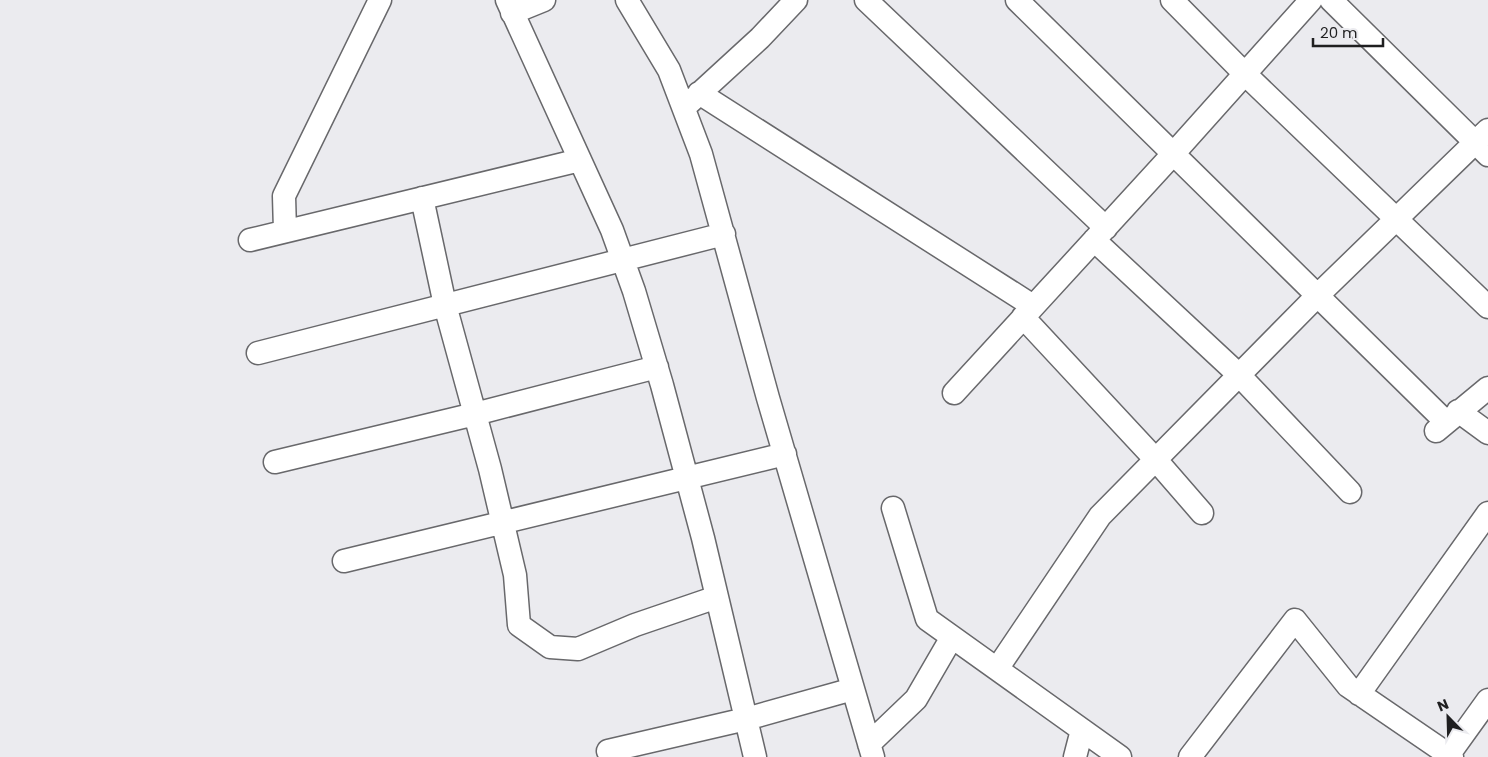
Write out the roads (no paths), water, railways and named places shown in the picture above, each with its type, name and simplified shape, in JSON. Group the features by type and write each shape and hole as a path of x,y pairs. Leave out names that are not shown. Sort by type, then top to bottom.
{"street":[{"path":"285,231 284,196 380,0"},
{"path":"544,0 510,6 612,230 634,291 687,477 756,757"},
{"path":"627,0 669,70 691,101 1028,312 1202,513"},
{"path":"691,101 760,38 796,0"},
{"path":"866,0 1239,375 1350,492"},
{"path":"1017,0 1447,421 1488,433"},
{"path":"1172,0 1245,74 1488,308"},
{"path":"954,393 1311,0"},
{"path":"998,669 1100,516 1318,295 1396,220 1484,142 1331,0"},
{"path":"691,101 701,154 871,751"},
{"path":"250,240 580,160"},
{"path":"422,198 445,305 475,414 515,575 519,625 550,648 578,648 635,625 717,597"},
{"path":"258,353 724,234"},
{"path":"275,462 475,414 657,367"},
{"path":"1447,421 1488,388"},
{"path":"344,561 785,454"},
{"path":"893,508 927,619 1120,757"},
{"path":"1359,694 1488,513"},
{"path":"1190,757 1295,620 1348,686 1449,756 1488,700"},
{"path":"871,751 916,699 952,637"},
{"path":"608,752 746,719 853,689"},
{"path":"1075,757 1082,730"}]}
